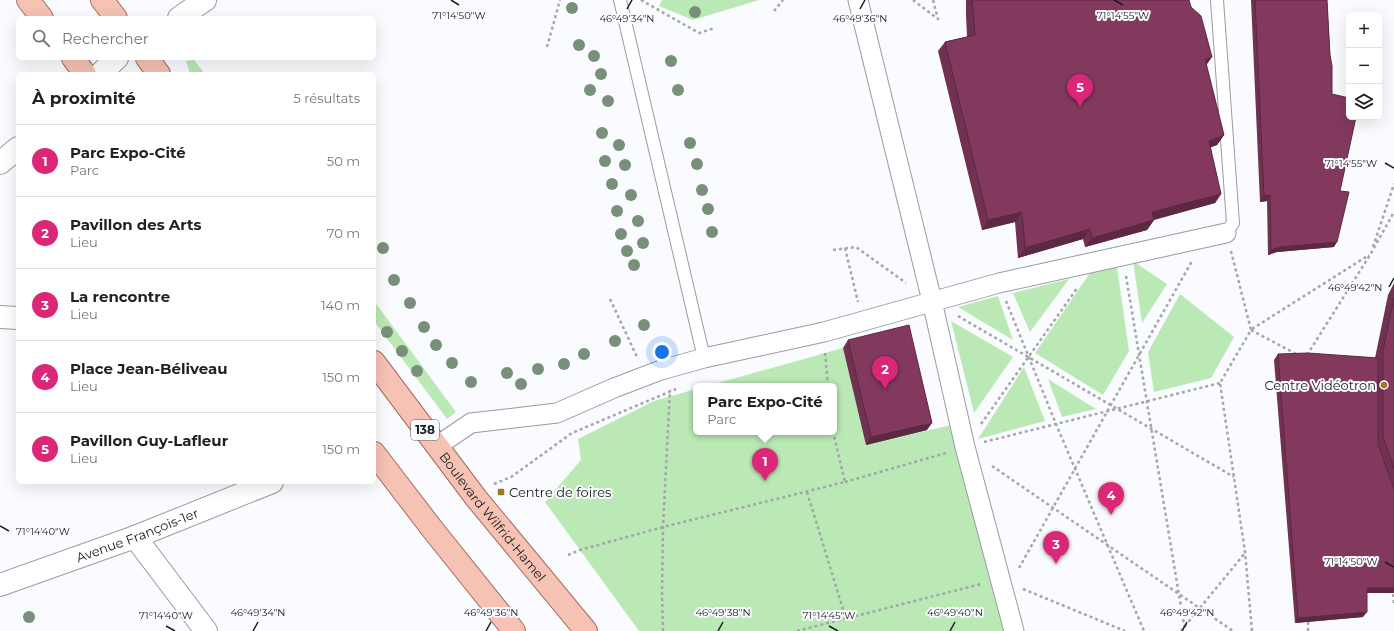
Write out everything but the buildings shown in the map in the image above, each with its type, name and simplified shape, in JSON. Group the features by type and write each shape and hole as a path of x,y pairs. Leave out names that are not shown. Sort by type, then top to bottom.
{"main road":[{"path":"28,0 40,16"},
{"path":"102,0 114,16"},
{"path":"74,60 83,72"},
{"path":"148,60 158,72"},
{"name":"Boulevard Wilfrid-Hamel","path":"376,365 482,506 586,631"},
{"path":"376,456 433,530 514,631"}],"street":[{"path":"183,16 205,0"},
{"path":"858,0 932,301 965,447 1005,581 1014,631"},
{"path":"102,72 115,60"},
{"path":"0,163 16,150"},
{"path":"437,446 471,423 557,413 653,373 704,358 824,332 999,283 1226,233"},
{"path":"0,317 16,318"},
{"name":"Avenue François-1er","path":"0,585 135,537 267,484"},
{"path":"135,537 206,631"}],"lane":[{"path":"620,0 704,358"},
{"path":"1217,0 1233,223 1226,233"}],"path":[{"path":"547,47 560,0"},
{"path":"641,0 699,33 715,28"},
{"path":"774,11 783,0"},
{"path":"912,0 938,19 933,0"},
{"path":"1252,631 1245,552 1220,383 1251,330 1370,255 1394,184"},
{"path":"1226,233 1251,330 1304,358 1370,255 1394,212"},
{"path":"1005,581 1053,508 1205,238"},
{"path":"833,250 856,247 932,301 1234,477"},
{"path":"845,248 862,321"},
{"path":"1123,256 1184,629"},
{"path":"965,447 1095,262"},
{"path":"999,283 1056,424 1144,631"},
{"path":"610,299 653,373 671,391 663,527 663,631"},
{"path":"825,352 828,383"},
{"path":"568,555 580,550 663,527 845,482 965,447 1220,383"},
{"path":"494,484 511,477 572,433 678,388"},
{"path":"834,435 845,482"},
{"path":"965,447 1233,631"},
{"path":"806,492 846,619"},
{"path":"1181,631 1245,552"},
{"path":"797,631 1005,581 1125,631"},
{"path":"1393,594 1394,603"},
{"path":"1308,621 1308,631"}],"green space":[{"path":"662,0 759,0 693,20 659,6"},
{"path":"194,60 203,72 189,72 186,61"},
{"path":"1133,261 1167,284 1142,323"},
{"path":"1117,267 1129,351 1103,395 1035,353 1090,273"},
{"path":"1069,279 1030,332 1013,293"},
{"path":"1180,294 1234,337 1211,378 1154,392 1148,352"},
{"path":"998,296 1013,340 958,307"},
{"path":"376,304 456,412 447,419 376,324"},
{"path":"951,321 1013,357 974,413"},
{"path":"843,348 866,444 952,425 1004,631 639,631 545,502 581,460 578,439 654,401 693,390 693,435 837,435 837,383 718,383"},
{"path":"1024,367 1045,421 978,439"},
{"path":"1048,379 1096,409 1062,417"}],"place":[{"name":"Pavillon Guy-Lafleur","path":"1080,107"},
{"name":"Centre Vidéotron","path":"1384,385"},
{"name":"Pavillon des Arts","path":"885,389"},
{"name":"Parc Expo-Cité","path":"765,481"},
{"name":"Centre de foires","path":"501,492"},
{"name":"Place Jean-Béliveau","path":"1111,515"},
{"name":"La rencontre","path":"1056,564"}]}
